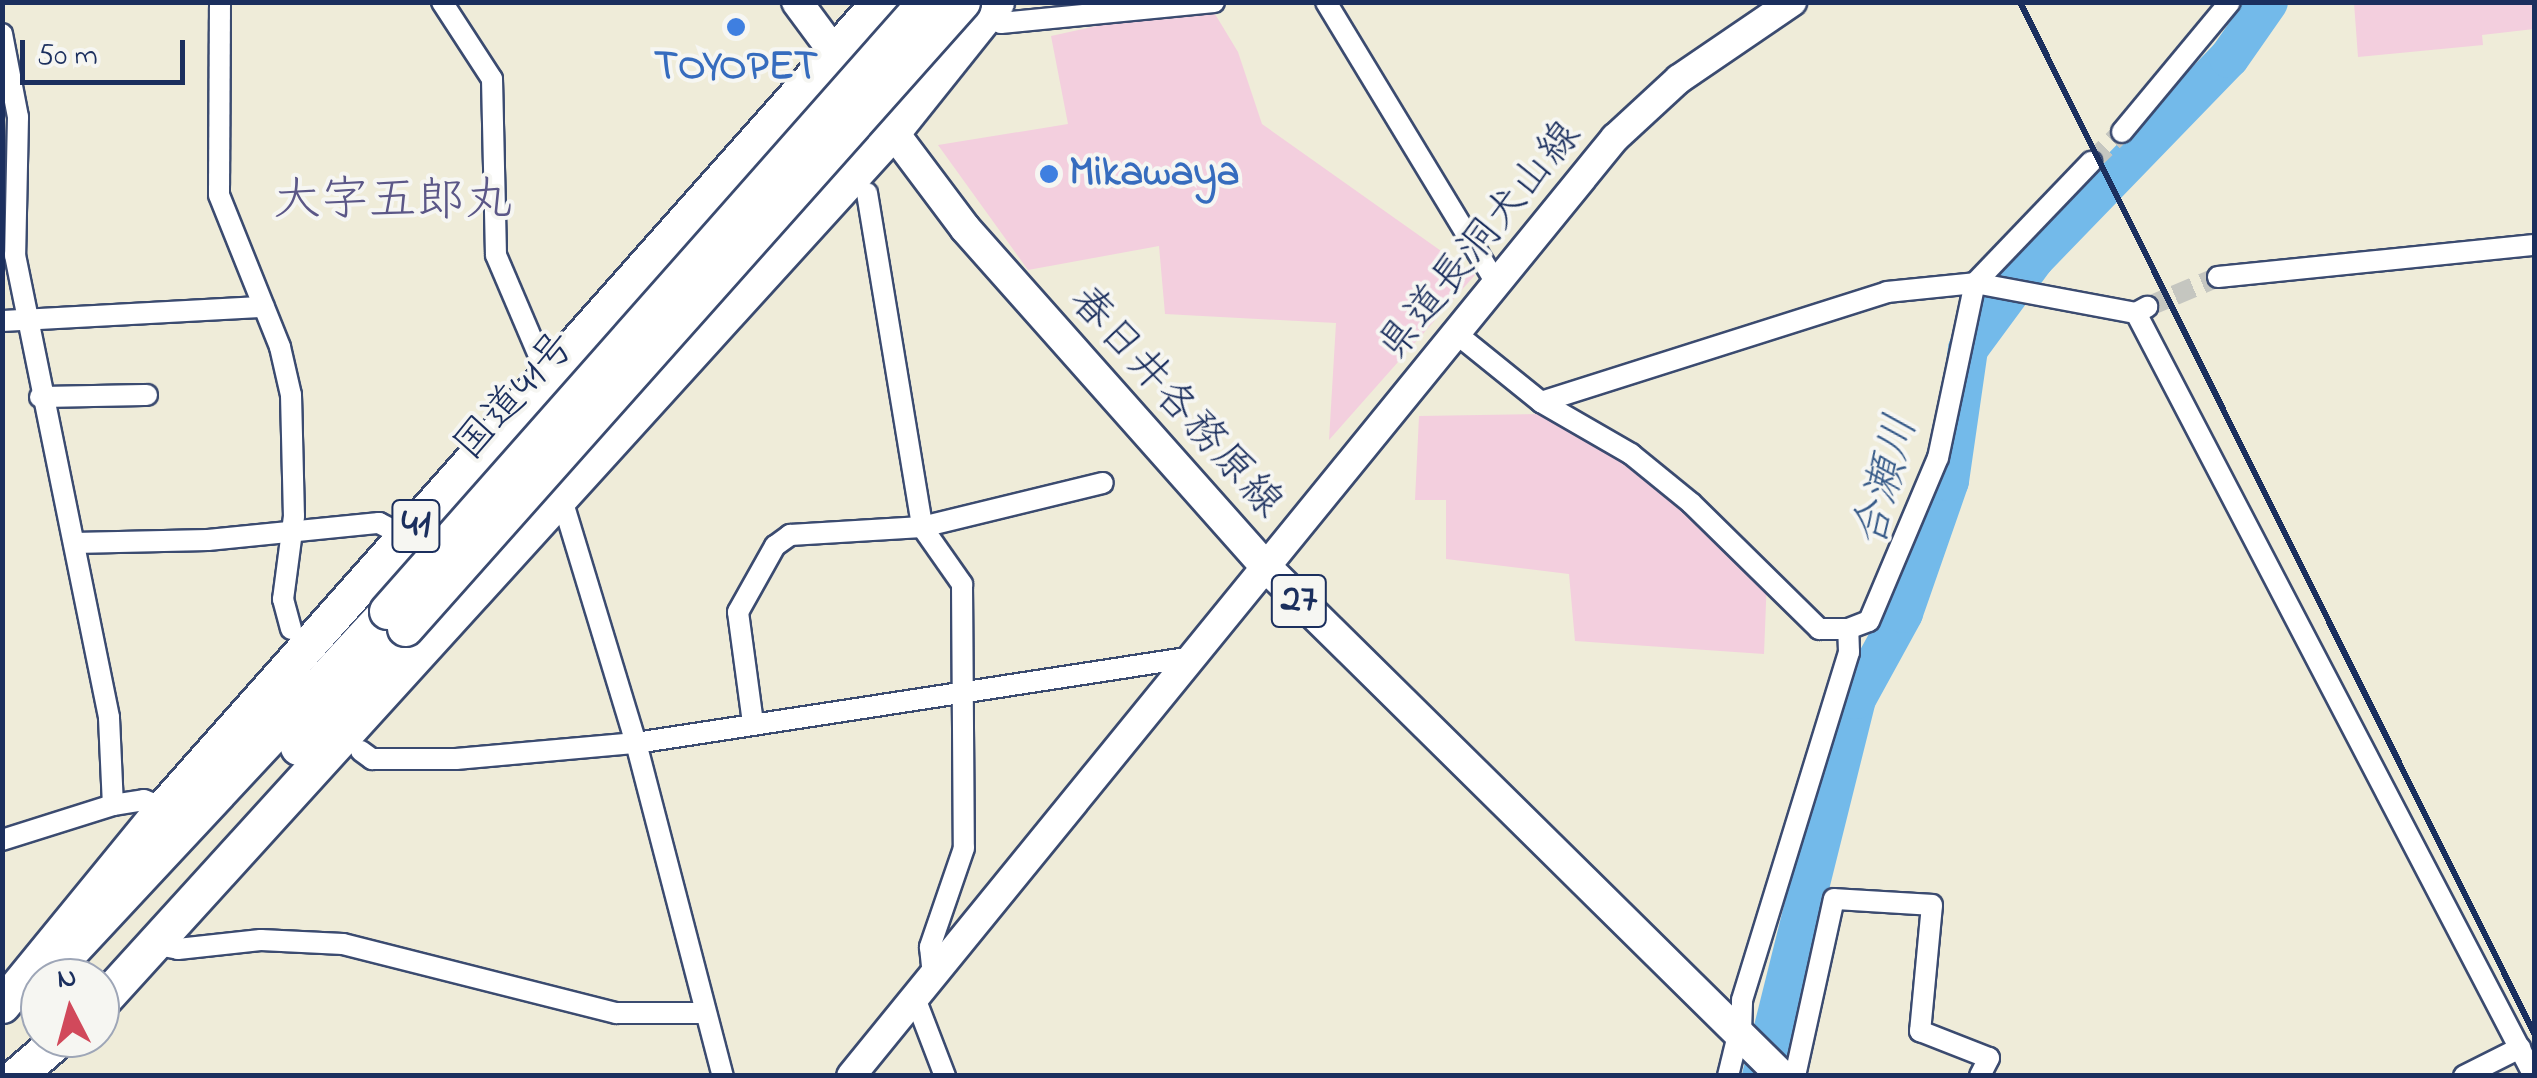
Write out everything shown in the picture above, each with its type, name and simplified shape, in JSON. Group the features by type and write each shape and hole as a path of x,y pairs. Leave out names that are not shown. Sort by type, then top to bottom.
{"highway":[{"path":"834,51 879,2"},
{"name":"国道41号","path":"108,958 925,2"},
{"path":"120,981 893,131 981,6"},
{"name":"国道41号","path":"64,958 396,620 981,6"},
{"name":"41","path":"2,1005 163,808 549,379 834,51"},
{"name":"国道41号","path":"2,1021 20,1003"},
{"path":"16,1076 37,1058"}],"main road":[{"name":"春日井各務原線","path":"798,2 965,228 1111,399 1268,569 1782,1076"},
{"name":"県道長洞犬山線","path":"851,1076 1268,569 1614,138 1679,79 1792,2"}],"street":[{"path":"220,2 219,196 264,307 290,395 290,533 283,599 291,629"},
{"path":"442,2 492,79 496,255 549,379"},
{"path":"981,6 1002,24 1214,2"},
{"path":"1326,2 1497,284"},
{"path":"2122,132 2230,2"},
{"path":"2,34 18,117 15,254 40,398 109,718 113,805"},
{"path":"1458,335 1542,402 1631,454 1691,503 1819,630 1848,629 1869,620 1938,458 1975,283 2092,162"},
{"path":"868,193 922,526 962,584 964,848 930,947 924,987 945,1076"},
{"path":"2218,277 2534,245"},
{"path":"1542,402 1887,292 1975,283 2142,310 2534,1076"},
{"path":"2,321 264,307"},
{"path":"40,398 147,395"},
{"path":"753,723 738,612 776,546 790,535 922,526 1103,483"},
{"path":"560,494 636,743 723,1076"},
{"path":"74,543 290,533 379,523 407,537"},
{"path":"1728,1076 1740,1033 1742,1000 1849,652 1848,629"},
{"path":"361,751 372,759 456,759 636,743 962,688 1193,657"},
{"path":"2,840 113,805 144,800 163,808"},
{"path":"1795,1076 1834,899 1932,904 1920,1031 1989,1058 1980,1076"},
{"path":"153,944 178,949 261,940 343,944 616,1014 705,1013"},
{"path":"2464,1076 2520,1048"}],"shaded area":[{"path":"2354,3 2534,3 2534,29 2482,35 2483,45 2358,57"},
{"name":"Mikawaya","path":"1215,14 1238,52 1262,124 1475,275 1329,440 1336,323 1165,314 1159,246 1028,270 938,145 1068,124 1051,36 1124,20"},
{"path":"1540,414 1625,462 1767,578 1764,654 1575,641 1569,574 1446,559 1446,500 1415,500 1419,416"}],"waterway":[{"name":"合瀬川","path":"1762,1076 1856,699 1903,613 1949,481 1968,349 2034,259 2229,58 2268,2"}],"tunnel":[{"path":"2091,162 2122,132"},
{"path":"2147,307 2218,277"}],"railway":[{"path":"2020,2 2534,1033"}],"place":[{"name":"TOYOPET","path":"736,27"},
{"name":"Mikawaya","path":"1049,174"}],"district":[{"name":"大字五郎丸","path":"393,203"}]}
